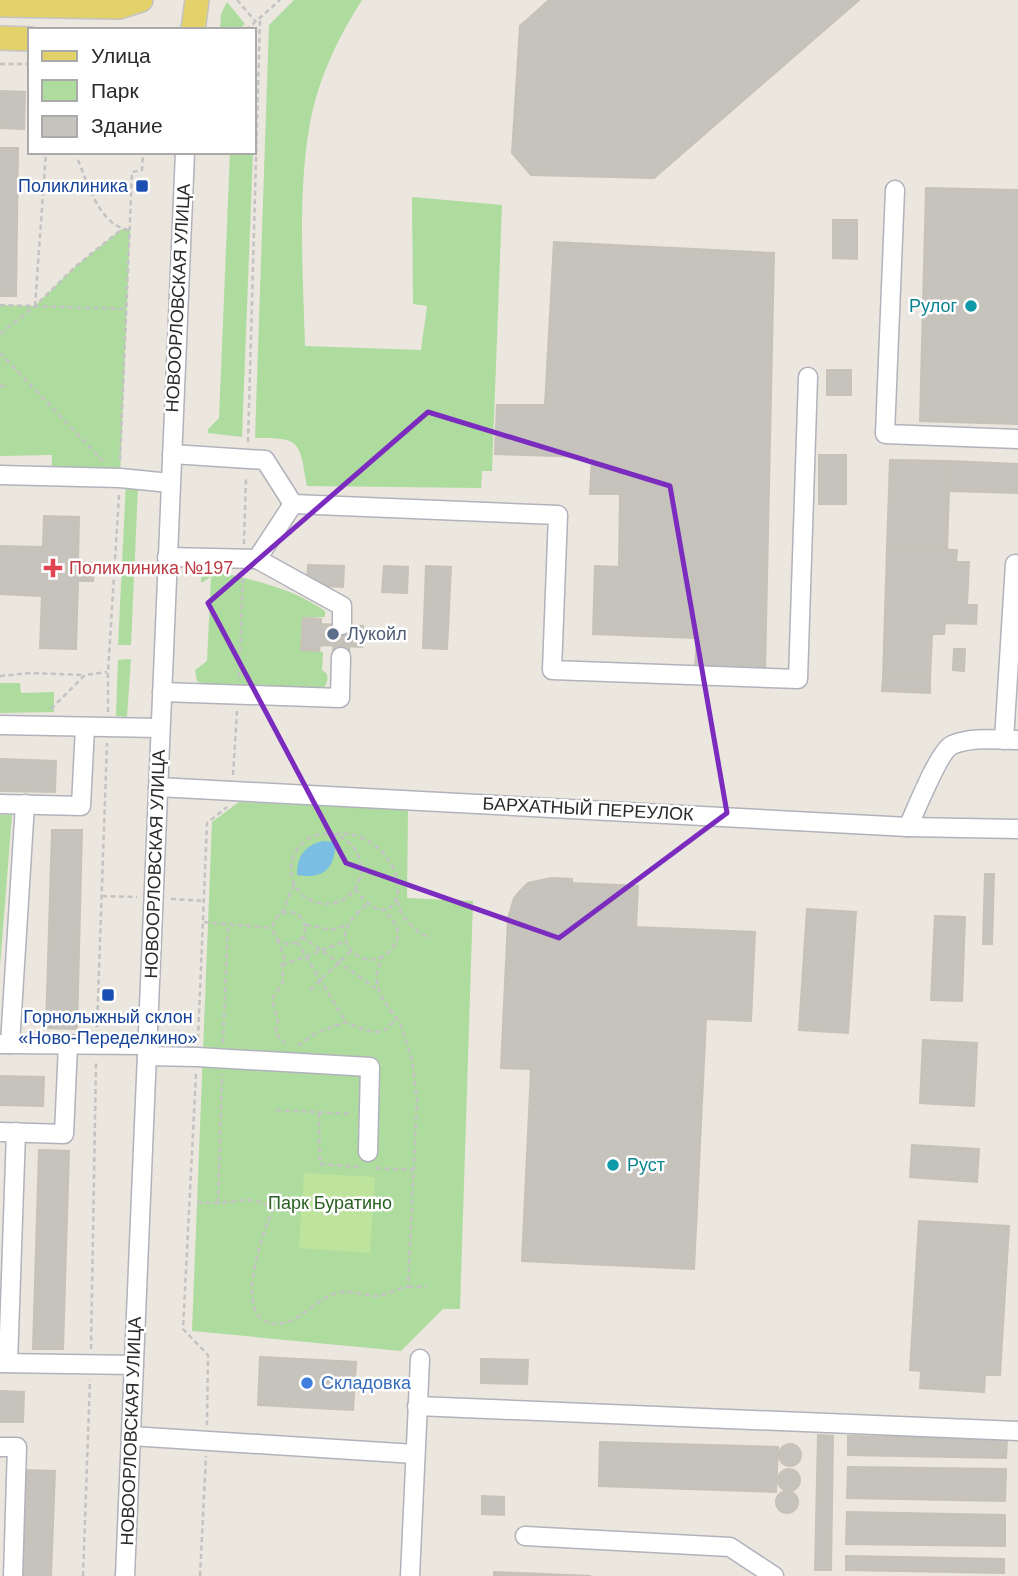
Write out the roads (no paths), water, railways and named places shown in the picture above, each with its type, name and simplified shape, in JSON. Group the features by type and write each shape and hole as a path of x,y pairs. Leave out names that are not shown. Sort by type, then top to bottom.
{"main road":[{"path":"0,5 30,3 120,7 141,0"},
{"path":"193,28 197,0"},
{"path":"0,38 28,39"}],"street":[{"name":"НОВООРЛОВСКАЯ УЛИЦА","path":"125,1576 185,154"},
{"path":"895,190 886,434 1018,439"},
{"path":"293,504 558,515 552,670 798,680 807,376"},
{"path":"172,454 265,460 293,504"},
{"path":"0,475 120,478 170,483"},
{"path":"257,559 293,504"},
{"path":"167,557 257,559 342,606 342,625"},
{"path":"908,827 938,762 949,746 966,740 1011,740 1015,564"},
{"path":"162,692 340,698 341,657"},
{"path":"0,725 159,728"},
{"path":"0,804 81,806 85,727"},
{"name":"БАРХАТНЫЙ ПЕРЕУЛОК","path":"158,787 908,827 1018,830"},
{"path":"25,804 5,1044 148,1050 197,1057 370,1067 368,1162"},
{"path":"68,1045 64,1134 8,1132 4,1363 134,1365"},
{"path":"411,1576 420,1359"},
{"path":"417,1406 1018,1431"},
{"path":"131,1436 415,1454"},
{"path":"0,1447 17,1447 13,1576"},
{"path":"525,1536 730,1548 774,1576"}],"water":[{"path":"323,841 335,842 330,865 321,874 297,875 298,862 306,849"}],"tunnel":[{"path":"341,657 342,625"}],"place":[{"name":"Поликлиника","path":"142,186"},
{"name":"Рулог","path":"971,306"},
{"name":"Поликлиника №197","path":"53,568"},
{"name":"Лукойл","path":"333,634"},
{"name":"Горнолыжный склон «Ново-Переделкино»","path":"108,995"},
{"name":"Руст","path":"613,1165"},
{"name":"Складовка","path":"307,1383"}],"park label":[{"name":"Парк Буратино","path":"330,1203"}]}
